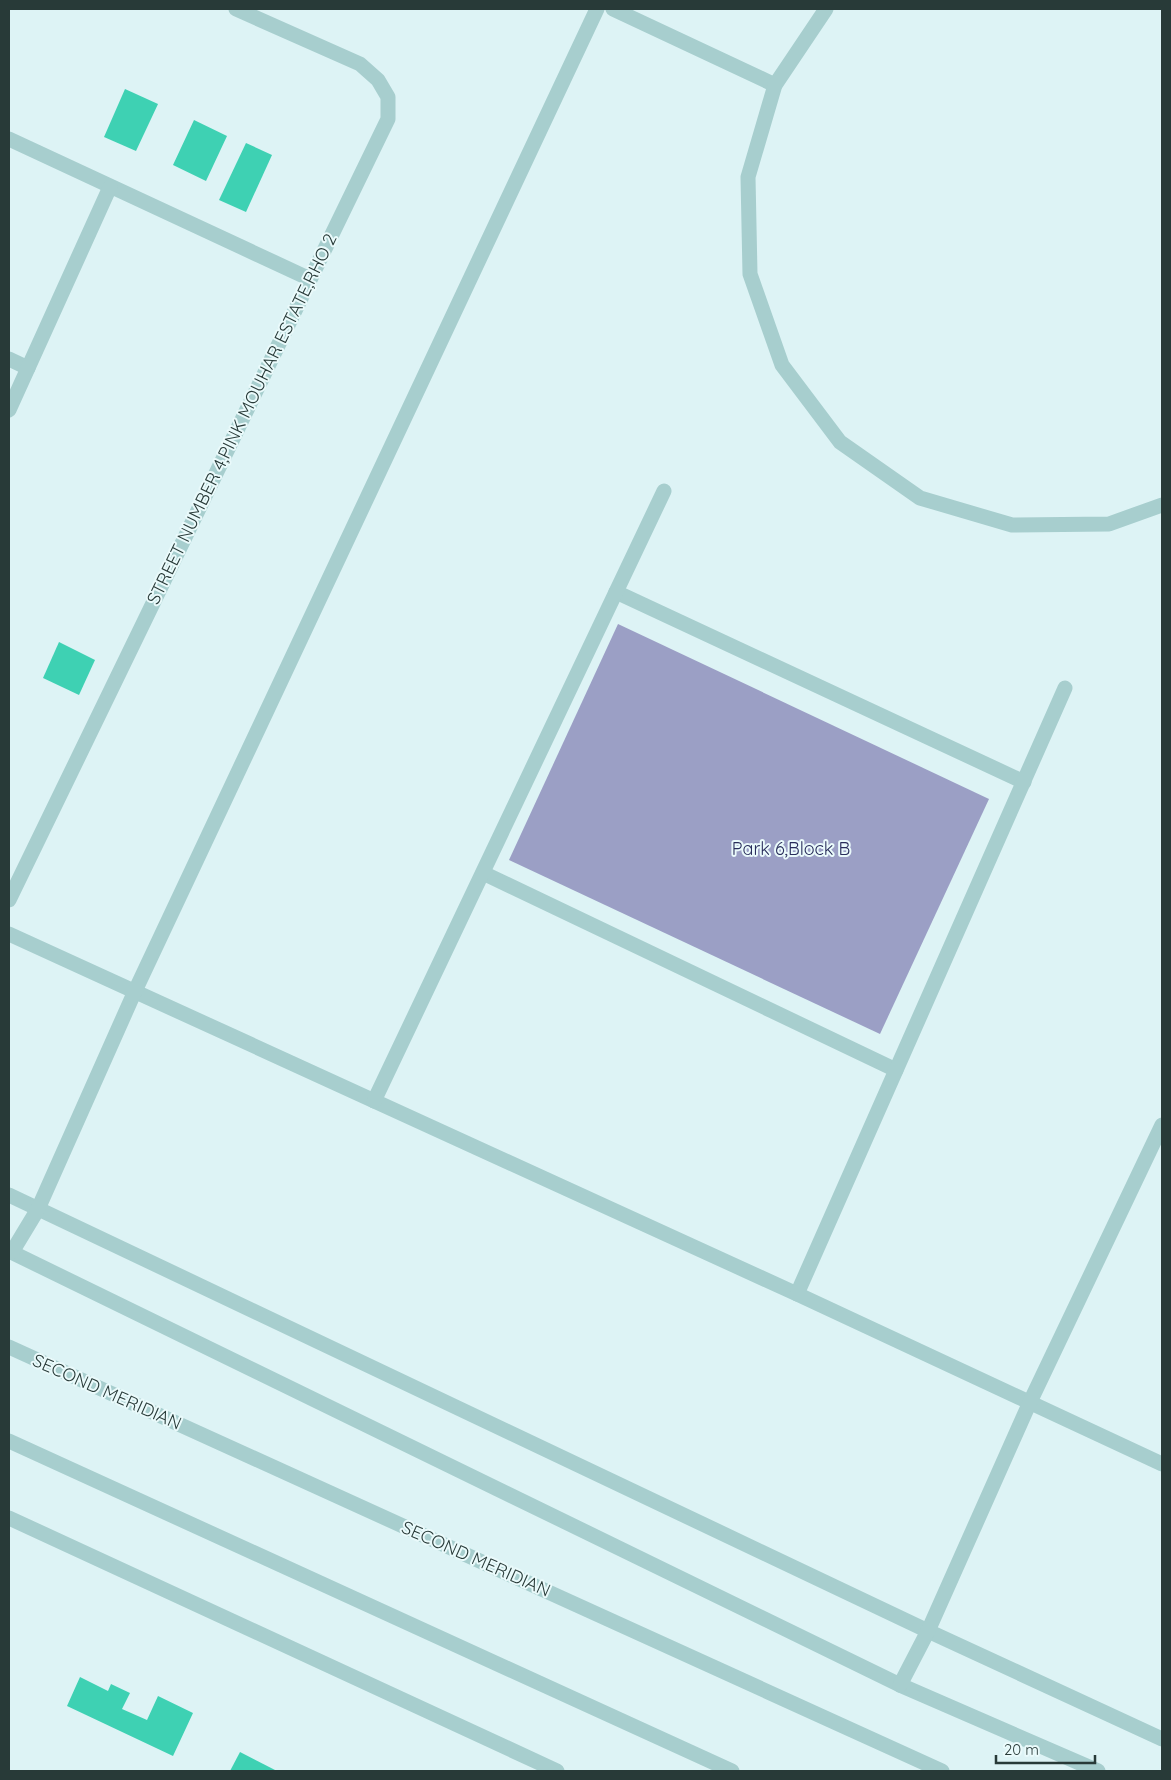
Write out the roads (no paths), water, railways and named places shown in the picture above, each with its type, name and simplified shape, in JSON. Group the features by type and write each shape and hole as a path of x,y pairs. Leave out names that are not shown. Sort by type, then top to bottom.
{"street":[{"name":"STREET NUMBER 4,PINK MOUHAR ESTATE,RHO 2","path":"9,900 388,118 388,97 378,80 360,64 236,9"},
{"path":"597,9 135,991 38,1209 10,1252 900,1686 1098,1771"},
{"path":"613,9 775,85"},
{"path":"826,9 775,85 748,177 750,274 782,365 840,442 920,498 1012,525 1109,524 1162,505"},
{"path":"9,139 310,279"},
{"path":"9,410 110,187"},
{"path":"9,359 28,368"},
{"path":"374,1101 664,491"},
{"path":"616,592 1024,782"},
{"path":"797,1294 1065,688"},
{"path":"483,873 896,1070"},
{"path":"9,934 797,1294 1162,1464"},
{"path":"900,1686 928,1631 1030,1402 1162,1125"},
{"path":"9,1195 928,1631 1162,1739"},
{"name":"SECOND MERIDIAN","path":"9,1348 942,1771"},
{"path":"9,1441 732,1771"},
{"path":"9,1518 557,1771"}],"park label":[{"name":"Park 6,Block B","path":"791,849"}]}
